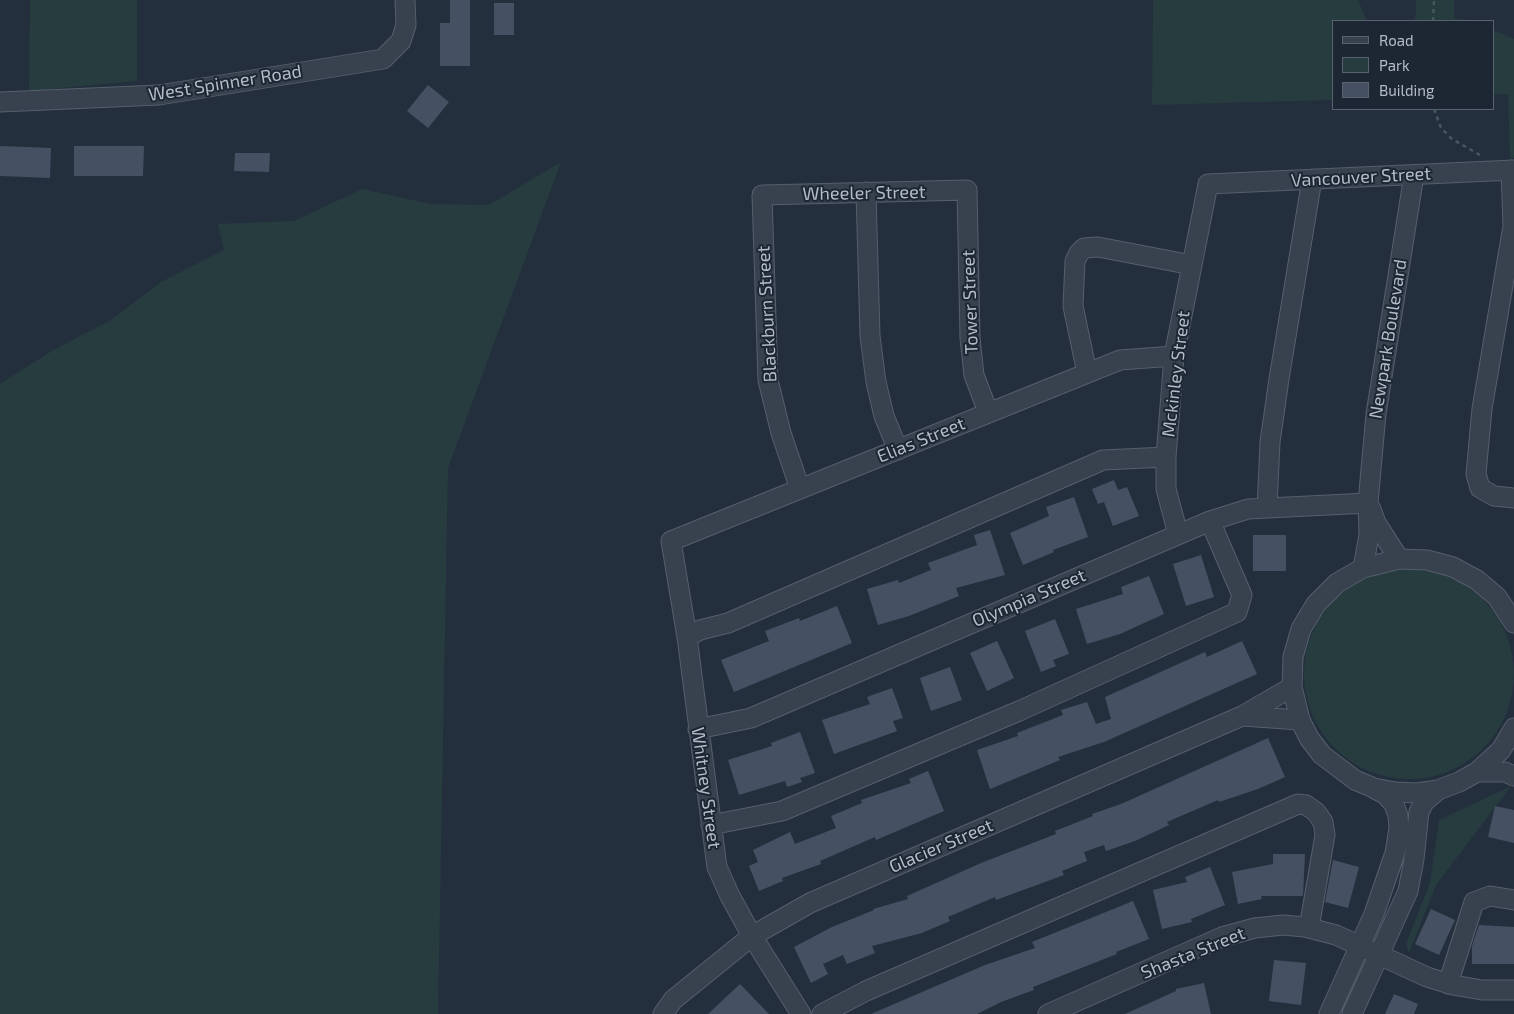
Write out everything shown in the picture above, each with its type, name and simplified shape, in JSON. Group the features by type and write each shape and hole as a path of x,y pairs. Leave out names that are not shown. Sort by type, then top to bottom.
{"street":[{"name":"West Spinner Road","path":"0,102 159,95 383,59 401,41 406,25 405,0"},
{"name":"Vancouver Street","path":"1208,184 1513,170"},
{"path":"1513,170 1513,226 1482,410 1476,474 1480,488 1494,496 1514,498"},
{"name":"Newpark Boulevard","path":"1363,568 1369,535 1368,503 1376,414 1414,175"},
{"path":"1267,508 1274,415 1312,179"},
{"name":"Mckinley Street","path":"1178,534 1166,489 1166,457 1174,356 1208,184"},
{"name":"Wheeler Street","path":"762,195 967,190"},
{"name":"Tower Street","path":"967,190 970,338 974,375 988,412"},
{"path":"866,192 870,336 876,382 884,416 898,450"},
{"name":"Blackburn Street","path":"762,195 768,380 781,433 800,489"},
{"path":"1087,373 1073,306 1075,261 1078,253 1084,248 1098,247 1192,265"},
{"name":"Elias Street","path":"671,540 1120,360 1174,356"},
{"path":"688,637 700,630 728,623 1104,460 1166,457"},
{"name":"Newpark Boulevard","path":"1368,503 1376,523 1400,559"},
{"name":"Olympia Street","path":"698,729 751,718 1210,521 1248,509 1368,503"},
{"path":"711,825 782,811 1019,711 1236,612 1242,595 1210,521"},
{"name":"Whitney Street","path":"671,540 688,637 698,729 717,867 730,896 752,936 801,1014"},
{"path":"1335,1012 1388,877 1399,828 1398,816 1394,804 1385,794 1355,780 1332,764 1309,738 1300,720 1292,687 1293,657 1301,629 1316,604 1337,583 1363,568 1400,559 1427,560 1453,567 1506,596 1514,623"},
{"name":"Glacier Street","path":"663,1014 673,1000 752,936 810,903 1242,716 1292,687"},
{"name":"Glacier Street","path":"1242,716 1300,720"},
{"path":"1374,788 1395,792 1417,793 1438,790 1459,782 1477,772 1501,750 1514,728"},
{"path":"1477,772 1504,772 1514,776"},
{"path":"1352,1014 1408,891 1414,859 1419,812 1424,802 1438,790"},
{"path":"822,1014 874,987 1298,804 1306,805 1316,812 1323,822 1325,835 1309,928"},
{"path":"1448,984 1474,902 1490,896 1514,900"},
{"name":"Shasta Street","path":"1048,1014 1222,937 1264,927 1283,925 1309,928 1336,935 1427,977 1448,984 1482,990 1514,990"}],"path":[{"path":"1434,0 1434,20"},
{"path":"1434,110 1441,128 1446,134 1482,156"}],"green space":[{"path":"30,0 137,0 137,81 29,91"},
{"path":"1153,0 1358,0 1367,20 1332,20 1332,100 1152,105"},
{"path":"1416,0 1454,0 1454,18 1467,20 1414,20 1416,16"},
{"path":"1494,30 1514,39 1514,158 1510,158 1508,94 1494,95"},
{"path":"561,162 448,468 438,1014 0,1014 0,384 55,349 111,320 161,282 224,250 218,224 294,221 362,189 431,204 489,205"},
{"path":"1409,569 1429,571 1449,577 1476,593 1490,607 1506,634 1512,654 1514,674 1512,694 1506,714 1490,741 1476,755 1449,771 1429,777 1409,779 1389,777 1369,771 1342,755 1328,741 1312,714 1306,694 1304,674 1306,654 1312,634 1328,607 1342,593 1369,577 1389,571"},
{"path":"1511,786 1436,885 1409,953 1406,944 1430,883 1439,820"}],"building":[{"path":"450,0 470,0 470,66 440,66 440,23 450,23"},
{"path":"494,3 514,3 514,35 494,35"},
{"path":"428,85 449,102 428,128 407,111"},
{"path":"0,146 51,148 50,178 0,176"},
{"path":"74,146 144,146 143,176 74,176"},
{"path":"235,153 270,153 269,172 234,171"},
{"path":"1114,480 1118,490 1127,487 1139,516 1113,526 1104,502 1098,504 1092,489"},
{"path":"1074,497 1088,537 1053,550 1054,552 1023,565 1010,533 1049,516 1046,507"},
{"path":"990,530 1005,575 956,588 959,596 909,616 878,625 867,589 898,580 899,583 931,570 928,563 977,545 974,535"},
{"path":"1253,535 1286,535 1286,571 1253,571"},
{"path":"1201,555 1214,597 1186,606 1173,564"},
{"path":"1149,576 1164,614 1120,634 1087,644 1076,609 1123,594 1121,587"},
{"path":"837,606 852,643 734,692 721,660 769,641 765,631 799,618 800,621"},
{"path":"1055,619 1069,654 1053,660 1056,666 1041,672 1025,631"},
{"path":"997,641 1014,678 987,691 970,653"},
{"path":"1242,641 1257,674 1104,742 1058,757 1060,760 990,789 977,750 1018,736 1017,733 1063,715 1061,710 1087,702 1096,724 1111,719 1105,697 1205,652 1207,657"},
{"path":"950,667 962,700 931,711 920,678"},
{"path":"892,688 903,718 893,721 897,731 834,754 822,720 870,704 867,697"},
{"path":"800,732 815,773 800,778 802,782 787,787 785,781 739,795 728,760 772,746 771,743"},
{"path":"1268,738 1285,777 1258,789 1219,802 1218,800 1167,822 1169,825 1135,841 1106,851 1104,845 1084,852 1087,861 1062,871 1064,875 996,900 995,897 948,917 950,921 922,933 872,946 875,953 847,964 843,955 823,964 828,974 811,983 794,947 832,927 873,909 908,899 907,896 981,863 1056,834 1055,831 1093,816 1092,814 1121,804"},
{"path":"928,771 944,811 876,840 875,837 820,861 821,864 782,878 783,881 759,891 749,866 758,862 753,850 790,832 795,844 836,828 831,816 862,803 861,800 911,783 909,779"},
{"path":"1495,806 1514,810 1514,843 1488,837"},
{"path":"1273,854 1305,854 1303,896 1261,896 1262,899 1238,904 1232,872 1273,864"},
{"path":"1333,860 1359,867 1348,908 1325,902"},
{"path":"1210,867 1225,905 1191,919 1192,922 1162,929 1153,890 1187,882 1185,877"},
{"path":"1133,901 1149,939 1116,952 1117,954 1033,987 1034,990 1001,1002 977,1014 871,1014 985,965 1035,948 1032,942"},
{"path":"1431,909 1455,920 1439,955 1415,944"},
{"path":"1479,925 1514,927 1514,964 1472,964 1472,946"},
{"path":"1274,960 1306,963 1301,1005 1269,1001"},
{"path":"1204,983 1211,1014 1125,1014 1176,991 1176,989"},
{"path":"740,984 769,1014 708,1014"},
{"path":"1394,994 1418,1004 1414,1014 1385,1014"}]}
